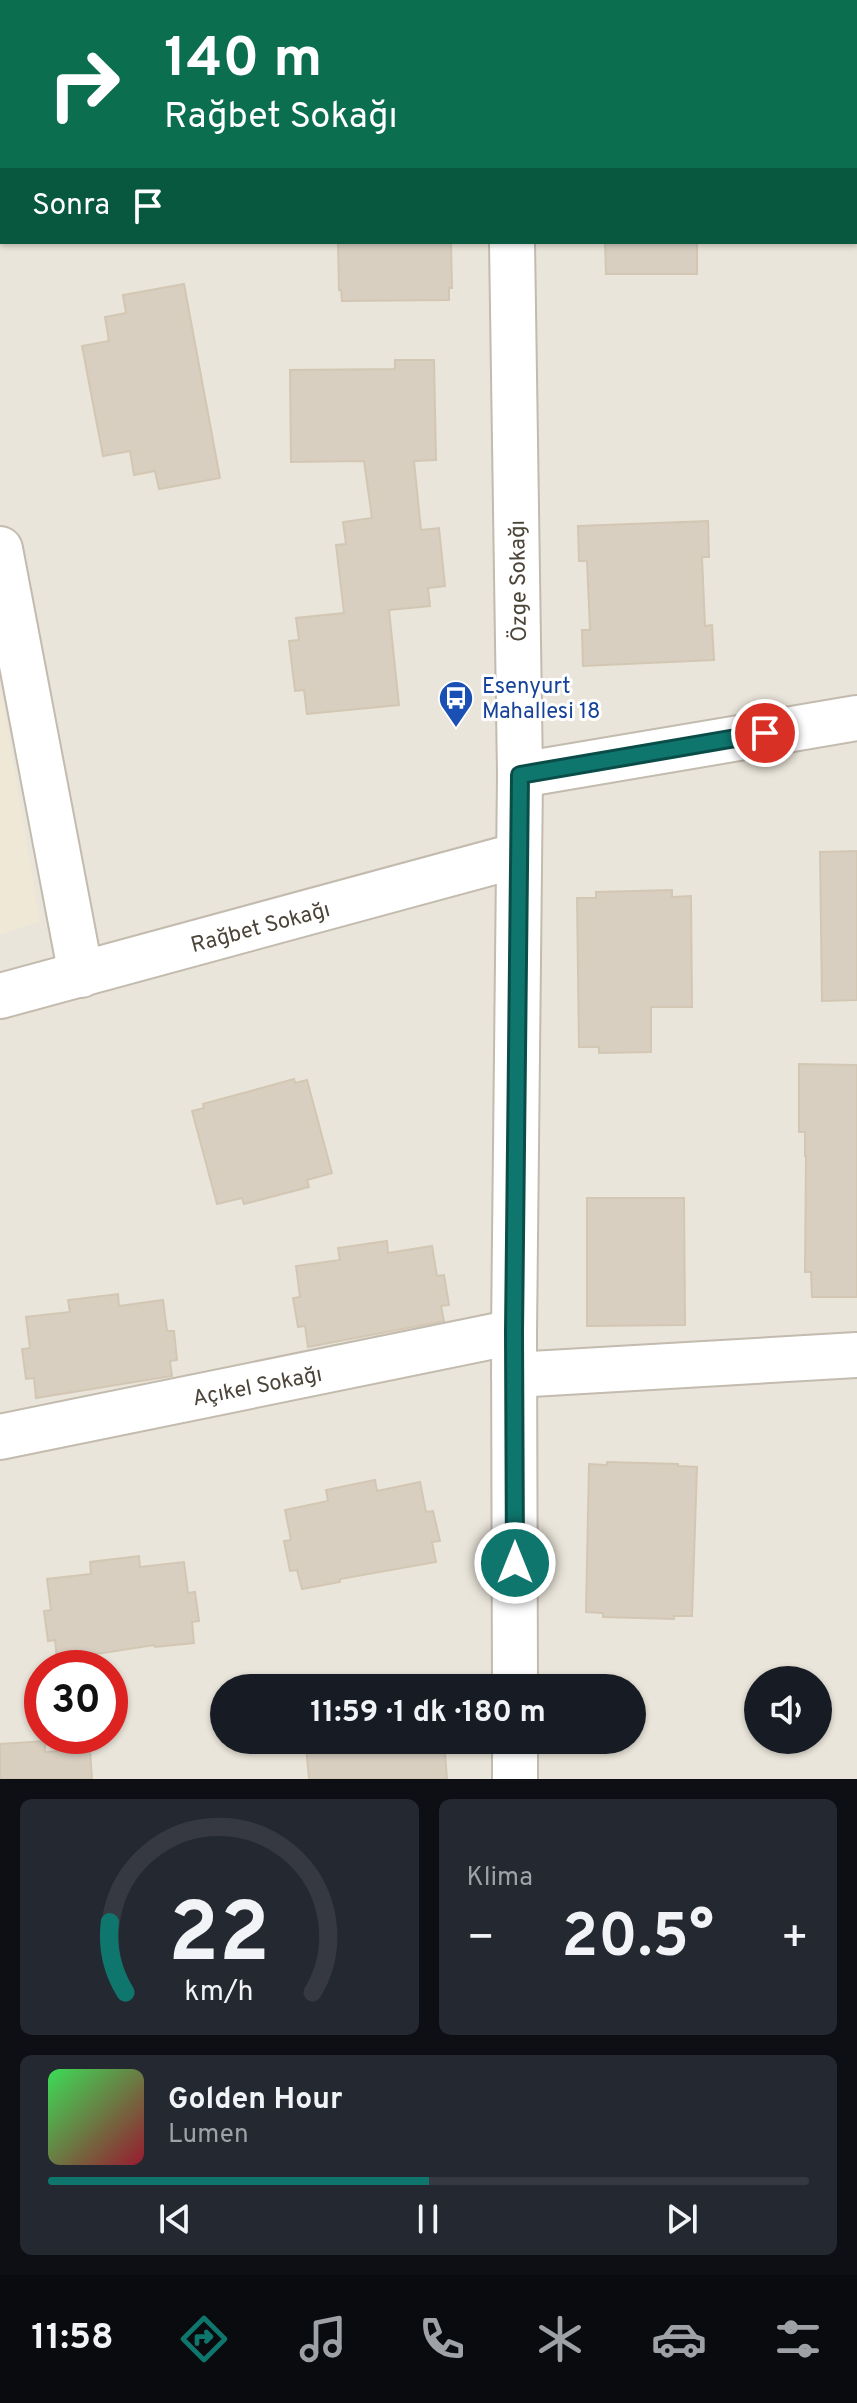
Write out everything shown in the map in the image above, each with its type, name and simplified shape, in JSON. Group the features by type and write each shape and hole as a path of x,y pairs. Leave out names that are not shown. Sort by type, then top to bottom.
{"street":[{"name":"Özge Sokağı","path":"512,244 520,775 514,1354 515,1674"},
{"path":"0,549 81,975"},
{"path":"520,775 857,718"},
{"name":"Rağbet Sokağı","path":"0,996 519,855"},
{"name":"Açıkel Sokağı","path":"0,1437 514,1354 857,1355"},
{"path":"515,1754 515,1779"}],"shaded area":[{"path":"0,244 857,244 857,1779 0,1779"},
{"path":"0,684 40,921 0,935"}],"building":[{"path":"338,244 451,244 452,288 449,288 449,300 342,301"},
{"path":"605,244 697,244 697,274 606,274"},
{"path":"184,284 220,478 159,489 155,471 134,475 130,451 103,456 82,346 109,341 105,317 126,313 123,295"},
{"path":"395,360 434,360 436,460 414,461 421,530 439,528 445,586 428,588 430,606 389,610 399,705 307,714 304,690 295,691 289,641 299,640 296,618 344,613 336,545 346,544 343,522 372,518 364,461 291,462 290,370 395,369"},
{"path":"708,521 709,557 702,557 705,626 712,625 714,660 583,666 582,630 590,630 587,561 579,561 578,526"},
{"path":"857,851 857,1000 822,1001 820,852"},
{"path":"672,890 672,897 691,896 692,1007 651,1007 651,1052 599,1053 599,1047 579,1047 577,898 596,898 596,892"},
{"path":"799,1064 857,1065 857,1297 812,1297 811,1272 805,1272 806,1156 805,1132 799,1132"},
{"path":"294,1079 295,1083 307,1080 332,1173 307,1180 309,1187 244,1204 242,1198 217,1204 192,1111 204,1108 203,1104"},
{"path":"587,1198 684,1198 685,1325 587,1326"},
{"path":"387,1241 388,1253 432,1246 437,1276 444,1275 449,1305 441,1306 444,1321 308,1347 305,1326 298,1327 293,1298 300,1297 296,1266 340,1260 338,1248"},
{"path":"118,1294 119,1306 163,1300 167,1331 174,1331 177,1360 170,1361 172,1376 36,1398 34,1378 26,1379 22,1349 30,1348 26,1317 70,1312 68,1300"},
{"path":"607,1462 697,1467 692,1616 674,1616 674,1619 603,1617 603,1613 586,1612 589,1464 607,1465"},
{"path":"375,1480 377,1491 420,1482 426,1512 433,1511 440,1541 432,1542 436,1562 302,1589 297,1570 290,1571 284,1541 291,1540 285,1510 328,1501 326,1490"},
{"path":"139,1556 140,1567 184,1562 188,1593 195,1592 199,1621 192,1622 194,1643 122,1650 56,1650 55,1640 48,1641 44,1611 51,1610 47,1579 91,1574 90,1562"},
{"path":"24,1742 24,1754 90,1754 92,1779 0,1779 0,1744"},
{"path":"307,1754 445,1754 447,1779 309,1779"}],"place":[{"name":"Esenyurt Mahallesi 18","path":"456,729"}],"route":[{"path":"515,1563 514,1332 520,775 765,733"}]}
